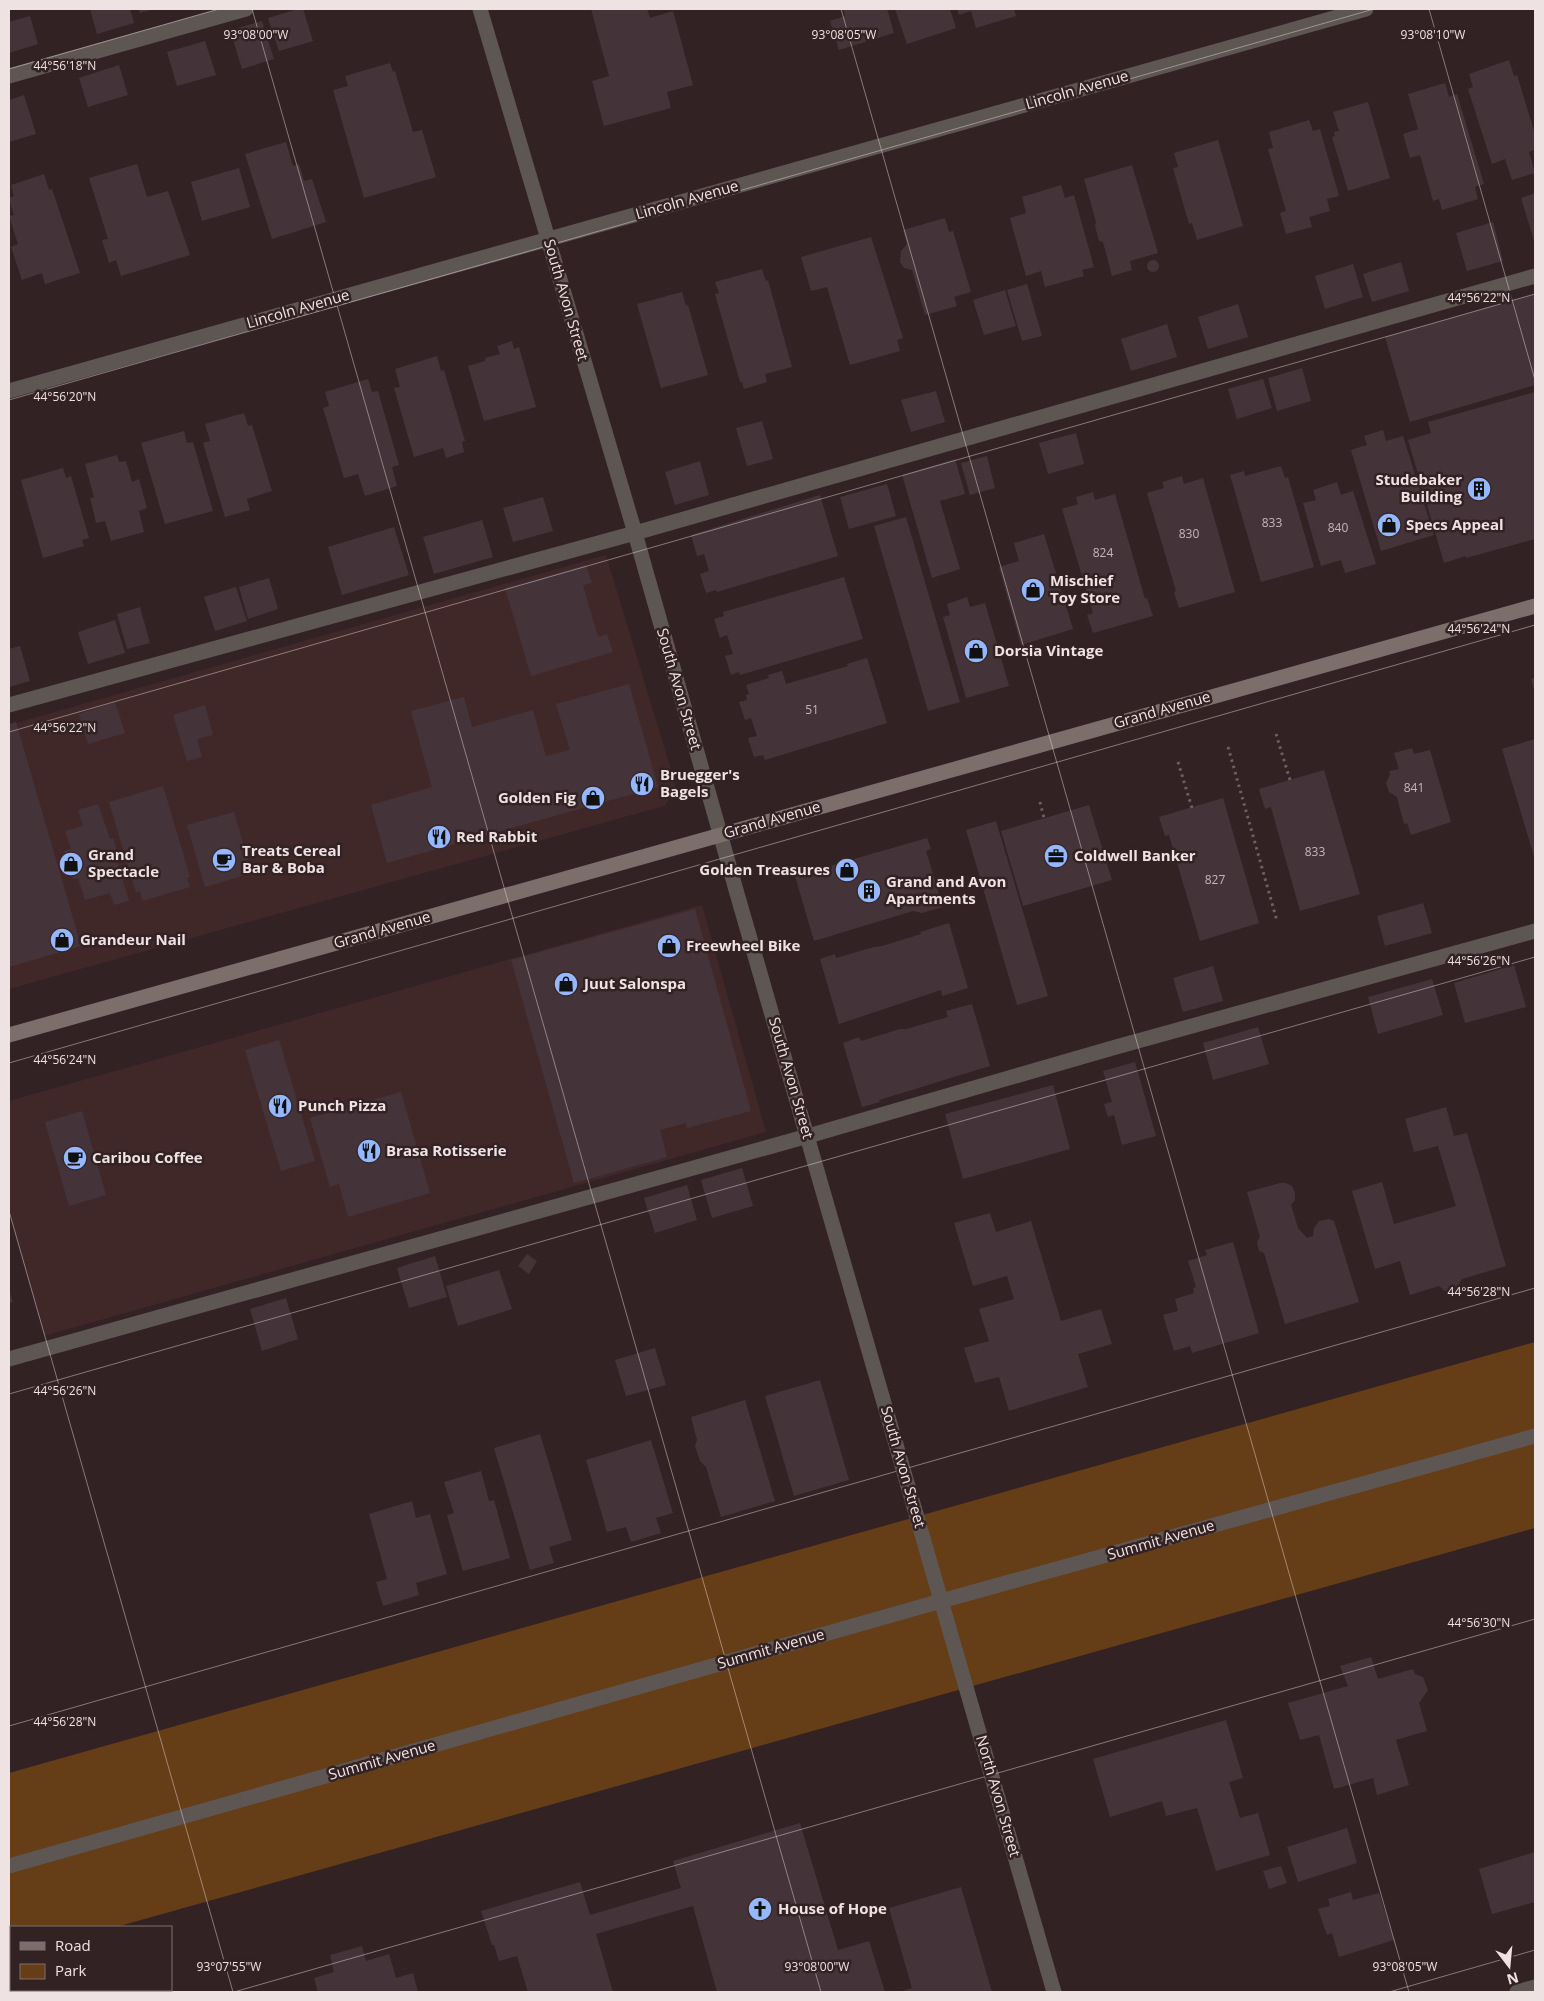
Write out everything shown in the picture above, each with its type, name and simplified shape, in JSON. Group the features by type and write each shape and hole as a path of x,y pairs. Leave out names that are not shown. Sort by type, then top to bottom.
{"main road":[{"name":"Grand Avenue","path":"9,1034 1535,606"}],"street":[{"path":"9,76 246,9"},
{"name":"South Avon Street","path":"480,9 549,239 941,1601"},
{"name":"Lincoln Avenue","path":"9,391 1366,9"},
{"path":"9,705 634,533 1535,276"},
{"path":"9,1359 1535,931"},
{"name":"Summit Avenue","path":"9,1866 941,1601 1535,1436"},
{"name":"North Avon Street","path":"941,1601 1054,1992"},
{"path":"1517,1992 1535,1987"}],"path":[{"path":"1276,734 1290,780"},
{"path":"1228,747 1277,921"},
{"path":"1178,762 1192,808"},
{"path":"1040,802 1044,818"}],"shaded area":[{"path":"606,555 675,783 674,793 664,806 9,989 9,725"},
{"path":"702,905 766,1132 44,1336 9,1213 9,1101"}],"green space":[{"path":"1535,1342 1535,1528 120,1926 10,1926 10,1957 9,1773"}],"building":[{"path":"90,9 130,9 134,23 97,34"},
{"path":"138,9 154,9 140,13"},
{"path":"303,9 313,41 279,51 268,18"},
{"path":"591,9 647,9 650,18 673,11 693,85 667,92 671,108 604,126 592,81 609,76"},
{"path":"843,9 887,9 894,33 839,50 830,21 845,16"},
{"path":"895,9 950,9 956,28 907,44"},
{"path":"957,9 1014,9 1016,16 976,28 971,11 959,15"},
{"path":"30,16 38,44 9,53 9,22"},
{"path":"262,21 274,59 242,69 230,30"},
{"path":"205,41 216,75 177,86 167,52"},
{"path":"1509,60 1514,76 1517,75 1535,134 1535,150 1529,152 1535,173 1512,180 1505,159 1492,164 1468,89 1473,87 1469,74"},
{"path":"390,63 393,72 395,71 413,132 422,130 436,177 364,198 333,90 348,86 345,76"},
{"path":"119,65 128,95 88,107 79,78"},
{"path":"1445,83 1449,97 1457,94 1484,184 1475,187 1478,199 1442,210 1439,199 1433,201 1420,155 1410,158 1403,134 1418,129 1408,94"},
{"path":"24,95 36,134 9,142 9,100"},
{"path":"1368,102 1390,178 1348,191 1332,137 1335,136 1334,132 1339,131 1333,112"},
{"path":"1309,120 1313,131 1320,129 1339,196 1327,199 1330,211 1309,217 1312,227 1286,234 1280,213 1286,211 1268,149 1273,148 1269,132"},
{"path":"1218,140 1243,226 1197,240 1192,223 1189,224 1173,168 1178,167 1174,153"},
{"path":"286,142 293,166 299,164 304,181 312,179 326,222 272,239 245,154"},
{"path":"137,164 147,197 168,191 190,255 121,276 116,260 109,263 102,240 108,239 89,178"},
{"path":"1132,165 1158,253 1130,261 1132,270 1112,276 1103,242 1099,241 1095,226 1096,222 1084,179"},
{"path":"239,168 250,207 202,221 191,182"},
{"path":"44,174 49,190 52,189 80,273 45,284 42,273 22,280 11,247 18,244 9,216 14,215 9,199 14,196 11,185"},
{"path":"1061,185 1065,198 1074,195 1094,267 1082,270 1084,276 1045,287 1041,271 1026,276 1010,218 1026,213 1022,197"},
{"path":"1535,193 1535,244 1521,198"},
{"path":"945,218 949,232 953,231 971,292 954,297 957,306 925,315 912,270 904,268 900,262 901,251 907,244 903,230"},
{"path":"1493,222 1503,261 1467,271 1456,233"},
{"path":"871,237 903,338 897,340 900,351 850,365 827,287 811,291 801,257"},
{"path":"1153,260 1159,266 1153,272 1147,266"},
{"path":"1401,262 1409,291 1372,302 1363,274"},
{"path":"1353,264 1363,297 1325,309 1315,276"},
{"path":"762,269 766,281 768,280 792,367 765,374 767,382 744,389 742,382 740,382 715,294 719,293 715,282"},
{"path":"1027,284 1042,336 1022,341 1007,290"},
{"path":"1005,290 1016,326 984,335 973,300"},
{"path":"682,292 686,306 688,305 708,375 661,388 637,304"},
{"path":"1535,294 1535,385 1410,422 1385,337"},
{"path":"1238,304 1248,337 1208,349 1198,317"},
{"path":"1167,324 1177,357 1131,371 1121,339"},
{"path":"512,341 514,349 519,347 536,407 484,421 468,366 485,361 485,358 500,354 497,346"},
{"path":"437,356 441,371 444,370 465,441 462,442 464,452 446,458 443,448 414,457 394,388 400,387 395,369"},
{"path":"1302,368 1311,401 1277,411 1268,378"},
{"path":"368,379 372,392 378,391 399,465 392,467 397,486 365,496 358,474 344,478 323,408 329,406 325,392"},
{"path":"1263,379 1272,408 1237,419 1228,389"},
{"path":"936,391 945,422 911,432 901,400"},
{"name":"Studebaker Building","path":"1535,392 1535,539 1444,563 1408,440 1431,433 1428,422"},
{"path":"244,413 248,426 252,425 272,491 247,499 250,510 225,517 203,443 210,441 205,424"},
{"path":"762,421 773,459 747,466 736,428"},
{"path":"1383,430 1386,441 1403,436 1434,535 1381,551 1351,450 1367,445 1364,436"},
{"path":"184,431 187,443 193,442 213,511 165,524 141,443"},
{"path":"1076,433 1084,464 1048,474 1039,443"},
{"path":"117,455 119,462 126,461 132,482 139,479 147,508 139,511 144,532 111,541 105,521 96,523 90,498 94,497 85,464"},
{"path":"987,456 995,488 970,495 961,463"},
{"path":"955,459 965,494 940,501 960,569 932,578 902,475"},
{"path":"700,461 709,495 675,505 665,472"},
{"path":"1281,466 1285,478 1288,477 1314,567 1261,582 1230,475 1244,471 1245,476"},
{"path":"63,468 66,478 71,476 89,538 82,540 84,546 43,558 21,480"},
{"path":"1182,476 1184,484 1203,478 1235,592 1179,608 1174,592 1176,591 1147,493 1164,488 1162,482"},
{"path":"1337,482 1341,495 1353,491 1376,564 1345,573 1341,560 1321,566 1303,503 1316,500 1313,490"},
{"path":"887,484 896,516 849,529 840,497"},
{"path":"1093,492 1095,500 1115,494 1145,599 1147,598 1153,616 1093,633 1087,615 1093,613 1062,509 1078,504 1076,497"},
{"path":"820,495 838,556 717,592 716,590 706,593 700,574 709,571 704,554 697,556 691,535"},
{"path":"543,497 553,531 513,542 503,508"},
{"path":"906,517 960,702 928,711 874,526"},
{"path":"482,520 493,557 434,574 423,537"},
{"path":"394,527 409,575 342,595 328,547"},
{"name":"Mischief Toy Store","path":"1044,534 1073,629 1021,645 999,567 1019,561 1014,543"},
{"path":"586,565 592,583 583,585 598,637 607,634 613,652 531,676 505,588"},
{"path":"844,577 863,639 740,675 739,672 731,675 725,656 733,654 727,635 720,638 714,619 724,616 723,612"},
{"path":"269,578 278,609 248,619 239,587"},
{"path":"236,587 247,621 215,631 204,597"},
{"name":"Dorsia Vintage","path":"967,597 970,607 985,603 1009,686 966,698 943,617 950,615 947,604"},
{"path":"140,607 150,643 127,649 117,614"},
{"path":"115,620 125,653 88,664 78,632"},
{"path":"20,646 30,681 9,687 9,649"},
{"path":"867,658 887,723 765,760 763,755 754,757 748,738 757,736 751,718 745,720 739,702 747,700 746,695 749,694 746,685 769,678 768,675 782,671 786,684 848,666 847,664"},
{"path":"1535,678 1535,693 1531,679"},
{"path":"629,684 658,787 387,863 371,805 432,787 411,711 464,697 472,727 533,710 546,756 570,750 556,704"},
{"path":"115,702 125,733 88,744 79,714"},
{"path":"205,705 213,735 197,739 202,757 187,761 173,715"},
{"path":"16,722 81,946 9,967 9,724"},
{"path":"1535,739 1535,860 1502,749"},
{"path":"1412,748 1414,754 1430,750 1451,822 1411,835 1407,823 1404,824 1397,797 1389,792 1386,783 1390,775 1389,771 1399,769 1394,753"},
{"path":"1324,770 1360,894 1300,911 1271,807 1265,809 1259,789"},
{"path":"163,786 190,877 187,878 190,887 142,901 140,891 136,892 109,802"},
{"path":"1223,798 1259,923 1200,941 1169,835 1165,836 1159,817"},
{"path":"98,804 110,839 113,838 119,860 117,861 129,901 114,905 110,893 85,900 78,878 73,879 64,851 71,849 65,831 83,826 78,810"},
{"name":"Coldwell Banker","path":"1089,805 1112,880 1023,906 1001,831"},
{"path":"234,812 252,873 205,887 187,825"},
{"path":"996,821 1048,996 1017,1005 966,830"},
{"name":"Grand and Avon Apartments","path":"927,838 931,849 926,851 943,907 922,913 913,911 814,941 795,876"},
{"path":"1423,903 1432,933 1385,946 1377,916"},
{"path":"695,909 751,1111 687,1128 686,1123 660,1130 667,1157 574,1183 511,960"},
{"name":"Grand and Avon Apartments","path":"949,923 968,988 942,996 941,990 839,1024 820,959 835,954 836,958 882,946"},
{"path":"1514,965 1526,1007 1465,1023 1454,983"},
{"path":"1213,966 1223,1001 1183,1012 1173,978"},
{"path":"1432,979 1443,1015 1378,1034 1368,997"},
{"path":"972,1004 990,1066 862,1107 843,1043 859,1037 861,1041 948,1017 946,1011"},
{"path":"1258,1027 1269,1064 1213,1080 1203,1043"},
{"name":"Punch Pizza","path":"279,1040 315,1161 281,1171 245,1050"},
{"path":"1135,1062 1156,1136 1122,1145 1114,1115 1108,1117 1104,1104 1112,1102 1103,1071"},
{"path":"1053,1085 1070,1149 963,1179 945,1114"},
{"name":"Brasa Rotisserie","path":"401,1092 430,1193 348,1217 339,1184 330,1187 310,1118"},
{"path":"1446,1107 1454,1136 1467,1133 1506,1266 1462,1279 1457,1287 1445,1291 1439,1286 1410,1295 1400,1261 1375,1269 1352,1191 1382,1182 1394,1224 1456,1206 1438,1146 1414,1152 1405,1119"},
{"name":"Caribou Coffee","path":"82,1111 106,1195 69,1206 45,1122"},
{"path":"742,1168 753,1206 712,1218 701,1180"},
{"path":"1280,1183 1292,1186 1295,1200 1291,1205 1298,1228 1307,1238 1313,1236 1314,1228 1319,1221 1329,1219 1334,1221 1359,1302 1285,1324 1264,1253 1259,1251 1257,1242 1260,1237 1247,1192"},
{"path":"687,1185 697,1220 655,1233 644,1198"},
{"path":"990,1213 996,1232 1031,1221 1061,1321 1101,1309 1112,1344 1078,1354 1088,1387 1009,1411 999,1377 975,1383 964,1348 989,1341 979,1309 1014,1299 1007,1276 973,1286 954,1223"},
{"path":"1233,1242 1259,1333 1192,1353 1190,1346 1174,1351 1163,1315 1178,1311 1175,1299 1194,1293 1193,1288 1196,1287 1188,1261 1207,1255 1205,1250"},
{"path":"527,1254 537,1261 529,1274 518,1266"},
{"path":"435,1256 447,1297 409,1308 397,1268"},
{"path":"499,1270 512,1309 458,1326 446,1286"},
{"path":"9,1290 13,1302 9,1303"},
{"path":"286,1298 298,1339 262,1351 250,1309"},
{"path":"655,1348 666,1385 626,1396 615,1360"},
{"path":"820,1380 849,1480 794,1496 765,1396"},
{"path":"745,1400 775,1501 721,1517 706,1467 700,1461 695,1446 697,1440 691,1417"},
{"path":"540,1434 572,1540 549,1547 554,1563 530,1570 494,1448"},
{"path":"651,1440 673,1513 656,1518 661,1533 631,1542 626,1527 607,1532 586,1460"},
{"path":"481,1471 489,1501 494,1500 510,1558 463,1571 447,1515 454,1513 444,1482"},
{"path":"412,1501 416,1518 430,1514 447,1574 416,1583 419,1595 383,1606 376,1582 387,1579 369,1514"},
{"path":"1371,1657 1378,1679 1413,1669 1415,1674 1423,1677 1428,1690 1419,1703 1427,1731 1396,1740 1409,1785 1377,1795 1373,1778 1334,1789 1319,1735 1300,1740 1288,1703 1348,1686 1340,1666"},
{"path":"1226,1720 1243,1778 1229,1782 1240,1818 1258,1813 1270,1855 1216,1871 1197,1808 1166,1816 1162,1801 1110,1817 1093,1759"},
{"name":"House of Hope","path":"800,1823 838,1950 869,1941 885,1992 717,1992 693,1906 596,1934 613,1992 528,1992 517,1956 499,1961 494,1945 492,1945 481,1911 580,1882 590,1915 681,1888 673,1861"},
{"path":"1347,1828 1357,1863 1298,1882 1287,1847"},
{"path":"1535,1852 1535,1902 1492,1914 1479,1869"},
{"path":"1281,1866 1287,1883 1269,1889 1263,1871"},
{"name":"House of Hope","path":"961,1887 992,1992 900,1992 912,1988 889,1908"},
{"path":"1351,1892 1353,1900 1379,1893 1394,1940 1339,1957 1332,1933 1327,1935 1318,1909 1330,1906 1328,1899"},
{"path":"362,1946 366,1961 389,1954 396,1978 413,1973 418,1992 318,1992 314,1978 334,1972 330,1955"}],"place":[{"name":"Studebaker Building","path":"1479,489"},
{"name":"Specs Appeal","path":"1389,525"},
{"name":"Mischief Toy Store","path":"1033,590"},
{"name":"Dorsia Vintage","path":"976,651"},
{"name":"Bruegger's Bagels","path":"642,784"},
{"name":"Golden Fig","path":"593,798"},
{"name":"Red Rabbit","path":"439,837"},
{"name":"Coldwell Banker","path":"1056,856"},
{"name":"Treats Cereal Bar & Boba","path":"224,860"},
{"name":"Grand Spectacle","path":"71,864"},
{"name":"Golden Treasures","path":"847,870"},
{"name":"Grand and Avon Apartments","path":"869,891"},
{"name":"Grandeur Nail","path":"62,940"},
{"name":"Freewheel Bike","path":"669,946"},
{"name":"Juut Salonspa","path":"566,984"},
{"name":"Punch Pizza","path":"280,1106"},
{"name":"Brasa Rotisserie","path":"369,1151"},
{"name":"Caribou Coffee","path":"75,1158"},
{"name":"House of Hope","path":"760,1909"}]}
